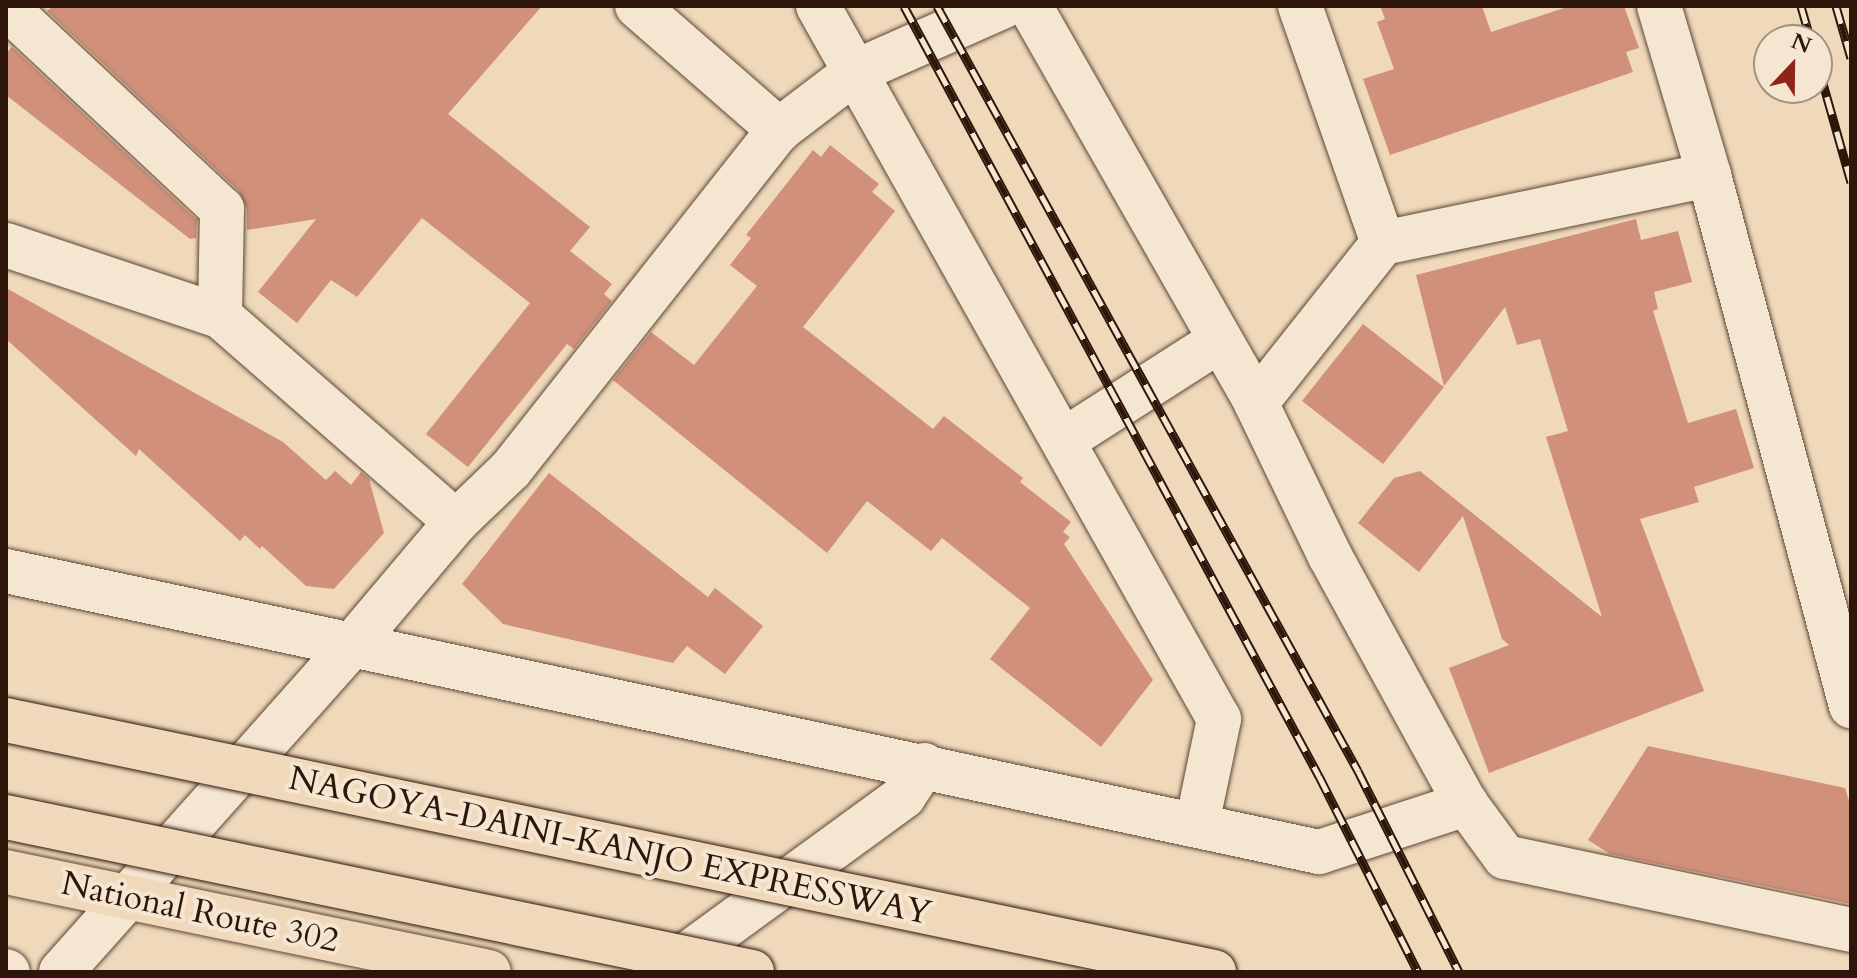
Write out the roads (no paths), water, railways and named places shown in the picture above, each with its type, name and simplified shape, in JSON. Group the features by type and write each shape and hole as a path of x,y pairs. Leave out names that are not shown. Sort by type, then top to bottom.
{"highway":[{"name":"NAGOYA-DAINI-KANJO EXPRESSWAY","path":"6,720 1214,972"},
{"path":"6,817 752,972"},
{"name":"National Route 302","path":"6,872 489,972"}],"street":[{"path":"637,6 779,130"},
{"path":"818,6 1219,719 1197,824"},
{"path":"61,972 352,645 456,522 511,469 779,130 855,72 1004,6"},
{"path":"1030,6 1256,403 1330,556 1466,804 1505,857 1851,930"},
{"path":"1300,6 1383,243"},
{"path":"1659,6 1709,175 1851,706"},
{"path":"6,7 222,209 220,316"},
{"path":"1256,403 1383,243 1709,175"},
{"path":"6,245 220,316 456,522"},
{"path":"1064,440 1219,341"},
{"path":"1808,552 1851,625"},
{"path":"6,571 924,765 1319,852 1466,804"},
{"path":"663,972 904,796 924,765"}],"railway":[{"path":"904,6 1319,776 1418,972"},
{"path":"937,6 1358,771 1459,972"},
{"path":"1801,6 1806,24"},
{"path":"1836,6 1851,58"},
{"path":"1829,104 1851,182"}]}
